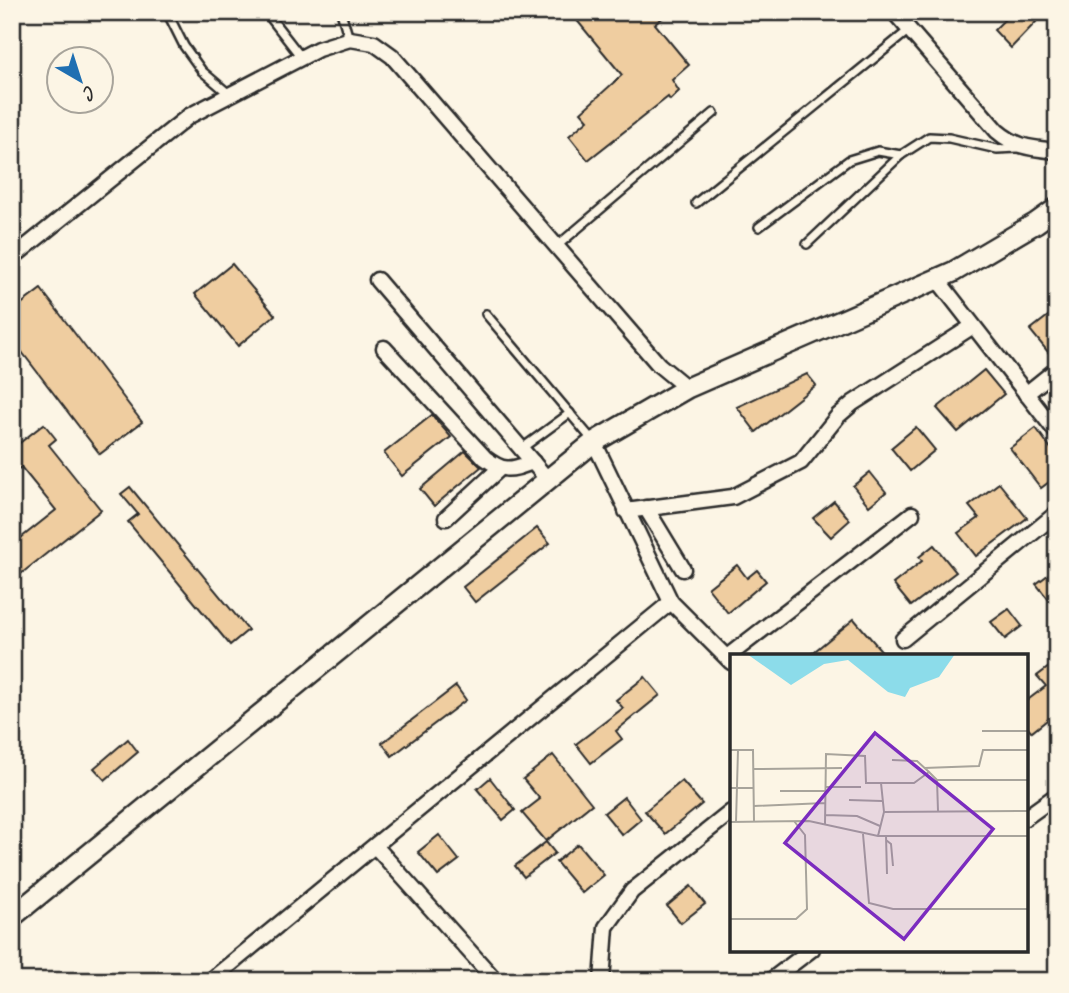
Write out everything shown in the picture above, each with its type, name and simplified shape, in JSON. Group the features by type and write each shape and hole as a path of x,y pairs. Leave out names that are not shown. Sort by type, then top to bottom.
{"street":[{"path":"894,12 997,131 1022,147 1057,151"},
{"path":"12,258 189,116 318,49 350,39 374,43 392,56 659,365 687,388"},
{"path":"12,917 594,442 687,388 953,272 1057,208"},
{"path":"937,279 1057,433"},
{"path":"377,280 548,480"},
{"path":"626,511 733,497 801,462 838,416 853,403 973,326"},
{"path":"384,348 485,458 499,469 511,470 533,462"},
{"path":"1026,394 1057,369"},
{"path":"594,442 671,602 729,660"},
{"path":"446,518 499,469"},
{"path":"646,508 683,569"},
{"path":"903,639 1057,513"},
{"path":"737,654 912,514"},
{"path":"210,981 671,602"},
{"path":"1027,817 1057,795"},
{"path":"602,981 606,927 632,891 730,813"},
{"path":"374,846 496,981"},
{"path":"770,981 810,951"}],"lane":[{"path":"167,12 184,46 202,71 230,94"},
{"path":"266,12 301,57"},
{"path":"341,12 350,39"},
{"path":"696,203 909,30"},
{"path":"556,247 714,113"},
{"path":"807,244 901,155 929,137 949,138 998,149 1022,147"},
{"path":"759,227 849,160 878,151 901,155"},
{"path":"486,314 594,442"},
{"path":"522,449 570,414"}],"building":[{"path":"570,12 670,12 655,24 689,65 672,80 679,91 670,100 668,97 588,160 569,136 588,120 581,112 622,75"},
{"path":"1012,12 1026,12 1036,22 1011,48 994,30"},
{"path":"232,264 275,315 238,346 195,294"},
{"path":"41,289 142,422 100,454 12,339 12,311"},
{"path":"1057,309 1057,344 1048,352 1030,330"},
{"path":"984,370 1004,394 958,432 937,408"},
{"path":"807,374 816,385 756,432 737,407"},
{"path":"432,415 451,437 402,476 384,453"},
{"path":"44,424 56,439 49,445 101,510 12,581 12,545 56,510 21,467 12,474 12,449"},
{"path":"916,427 935,450 910,471 891,448"},
{"path":"1036,428 1057,457 1057,476 1041,488 1010,448"},
{"path":"465,451 481,467 434,506 420,489"},
{"path":"870,472 886,492 869,506 853,486"},
{"path":"999,483 1027,518 976,556 958,533 979,518 969,506"},
{"path":"130,487 248,630 230,645 128,522 138,514 121,494"},
{"path":"834,501 850,520 831,537 813,518"},
{"path":"537,528 550,543 475,602 463,587"},
{"path":"934,545 956,572 911,606 893,584 922,561 919,557"},
{"path":"737,565 747,578 757,570 766,581 728,613 708,588"},
{"path":"1057,568 1057,610 1036,584"},
{"path":"1009,609 1022,626 1005,639 991,622"},
{"path":"854,619 884,654 811,654"},
{"path":"1057,661 1057,712 1032,732 1027,726 1027,700 1046,686 1037,676"},
{"path":"645,677 660,695 616,731 622,739 591,763 576,744 623,708 616,700"},
{"path":"456,686 466,700 392,756 382,743"},
{"path":"128,739 138,752 105,780 94,768"},
{"path":"553,755 592,804 546,841 522,813 540,799 523,779"},
{"path":"490,778 515,810 503,820 477,789"},
{"path":"682,781 702,804 665,834 645,811"},
{"path":"624,797 641,819 622,835 604,813"},
{"path":"439,835 459,860 438,876 418,852"},
{"path":"546,842 555,853 524,877 515,866"},
{"path":"578,844 604,875 582,893 556,862"},
{"path":"691,886 705,904 681,923 667,906"}]}
